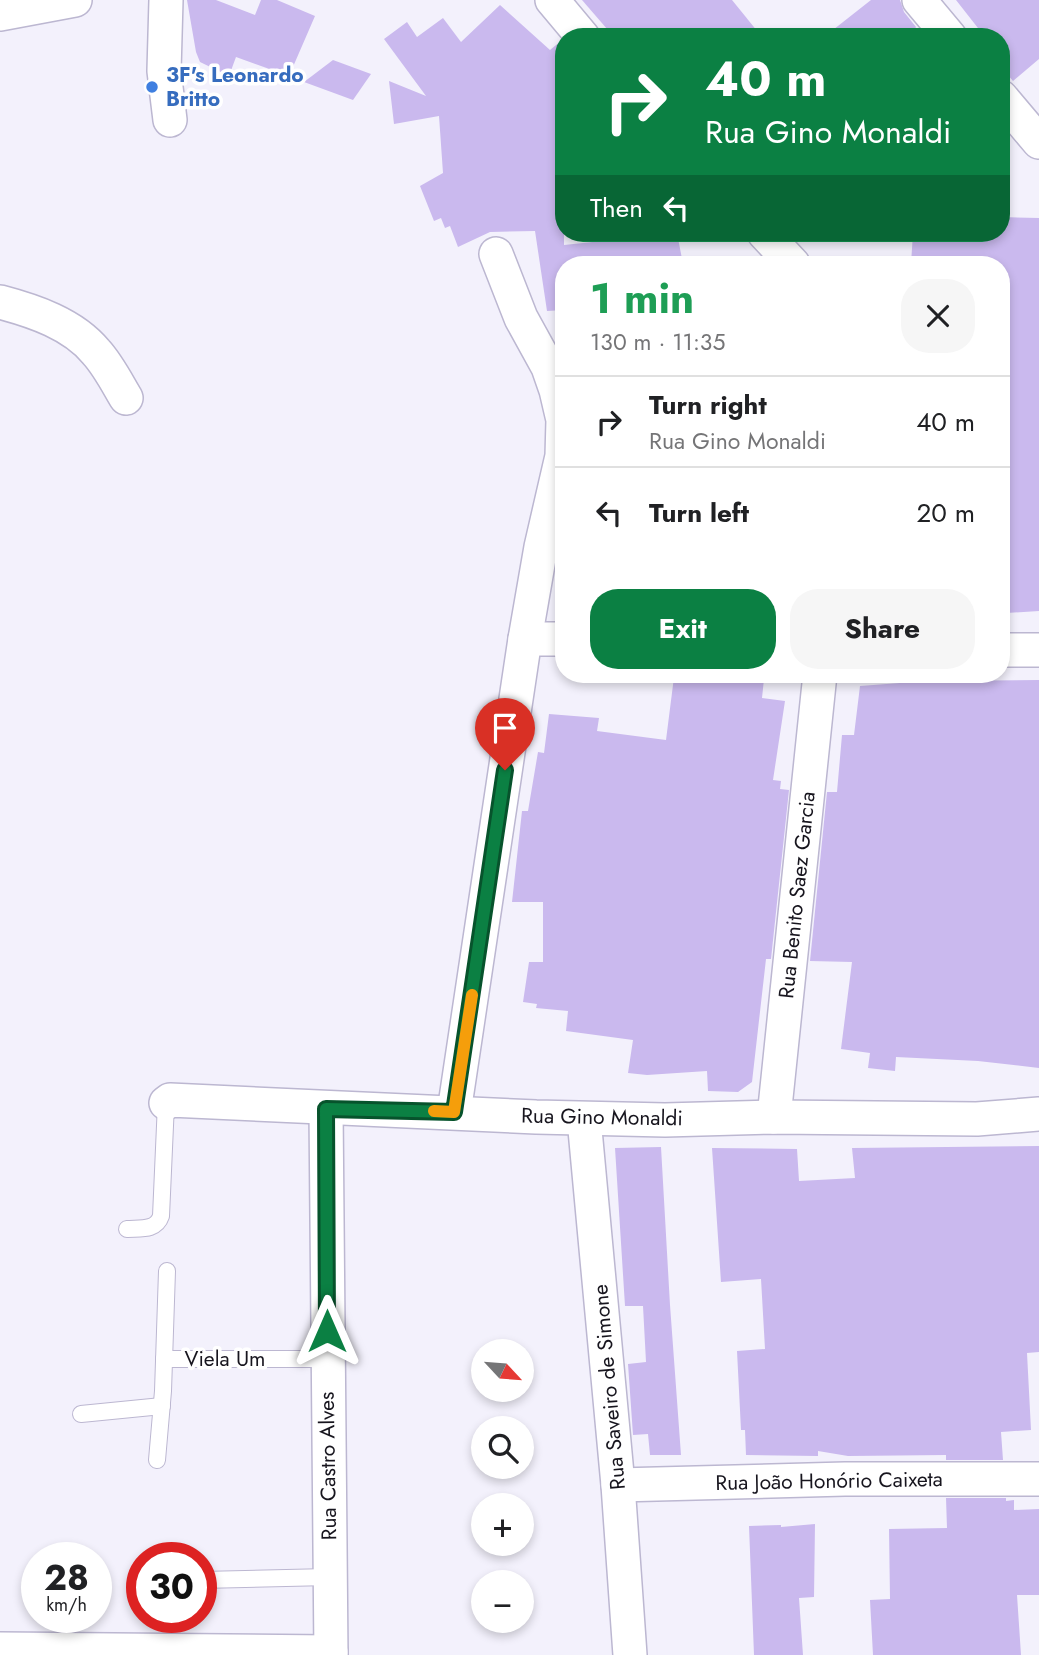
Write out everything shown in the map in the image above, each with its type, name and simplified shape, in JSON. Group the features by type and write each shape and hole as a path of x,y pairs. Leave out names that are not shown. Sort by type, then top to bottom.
{"street":[{"path":"0,14 75,0"},
{"path":"166,0 164,71 170,120"},
{"path":"552,0 575,28"},
{"path":"919,0 942,28"},
{"path":"1010,108 1039,142"},
{"path":"772,242 786,256"},
{"path":"496,254 521,318 548,367 555,392"},
{"path":"0,302 30,309 68,328 96,351 127,398"},
{"path":"454,1112 525,639 555,486"},
{"path":"525,639 555,639"},
{"path":"1010,650 1039,650"},
{"name":"Rua Benito Saez Garcia","path":"774,1117 819,683"},
{"name":"Rua Gino Monaldi","path":"166,1103 170,1100 584,1119 977,1119 1039,1114"},
{"name":"Rua Castro Alves","path":"326,1109 331,1653"},
{"name":"Rua Saveiro de Simone","path":"584,1119 618,1485 630,1655"},
{"name":"Rua João Honório Caixeta","path":"618,1485 845,1479 1039,1479"},
{"path":"0,1649 331,1653"}],"lane":[{"path":"127,1229 151,1227 161,1216 166,1103"},
{"name":"Viela Um","path":"157,1460 162,1406 167,1271"},
{"name":"Viela Um","path":"164,1359 327,1359"},
{"path":"81,1414 162,1406"},
{"path":"217,1580 330,1577"}],"building":[{"path":"187,0 216,0 255,15 261,0 277,0 315,16 289,76 236,57 229,76 200,62"},
{"path":"582,0 732,0 755,28 606,28"},
{"path":"871,0 900,0 904,12 916,27 915,28 835,28"},
{"path":"956,0 1039,0 1039,59 1013,81 1010,78 1010,28 978,28"},
{"path":"500,5 550,50 555,46 555,242 564,242 564,245 592,242 679,242 681,256 555,256 555,311 547,311 535,231 490,232 458,247 450,226 445,228 441,218 434,221 420,186 443,173 439,116 394,124 389,81 426,96 384,39 407,22 417,37 443,18 461,42"},
{"path":"333,60 371,74 353,100 304,82"},
{"path":"1010,217 1039,218 1039,611 1010,613 1010,256 912,256 912,242 1010,242"},
{"path":"1010,680 1039,680 1039,1068 978,1061 896,1057 895,1071 868,1068 870,1053 841,1049 852,962 810,961 827,792 837,792 842,735 854,735 860,686 900,683 1010,683"},
{"path":"673,683 764,683 762,698 785,701 773,780 781,781 780,789 789,790 771,959 766,959 752,1082 738,1092 708,1091 707,1071 647,1075 628,1073 633,1040 566,1031 568,1011 536,1008 537,1004 523,1002 529,962 543,962 543,902 512,902 522,811 528,811 538,752 544,753 549,714 599,718 597,731 666,740"},
{"path":"1039,1146 1039,1352 1027,1353 1031,1430 1001,1432 1003,1460 946,1460 946,1455 848,1456 818,1451 818,1456 746,1455 745,1430 741,1430 737,1351 765,1349 761,1279 721,1282 712,1148 797,1149 799,1181 855,1178 852,1148"},
{"path":"661,1147 681,1455 650,1455 648,1434 633,1435 628,1364 646,1362 643,1306 625,1306 615,1148"},
{"path":"946,1498 1006,1498 1006,1501 1014,1500 1014,1510 1039,1509 1039,1595 1017,1595 1021,1655 873,1655 870,1600 890,1599 889,1529 947,1528"},
{"path":"815,1524 814,1597 799,1598 803,1655 754,1655 749,1526"}],"slow traffic":[{"path":"434,1111 454,1112 472,995"}],"place":[{"name":"3F's Leonardo Britto","path":"152,87"}],"route":[{"path":"327,1331 326,1109 454,1112 505,770"}]}
